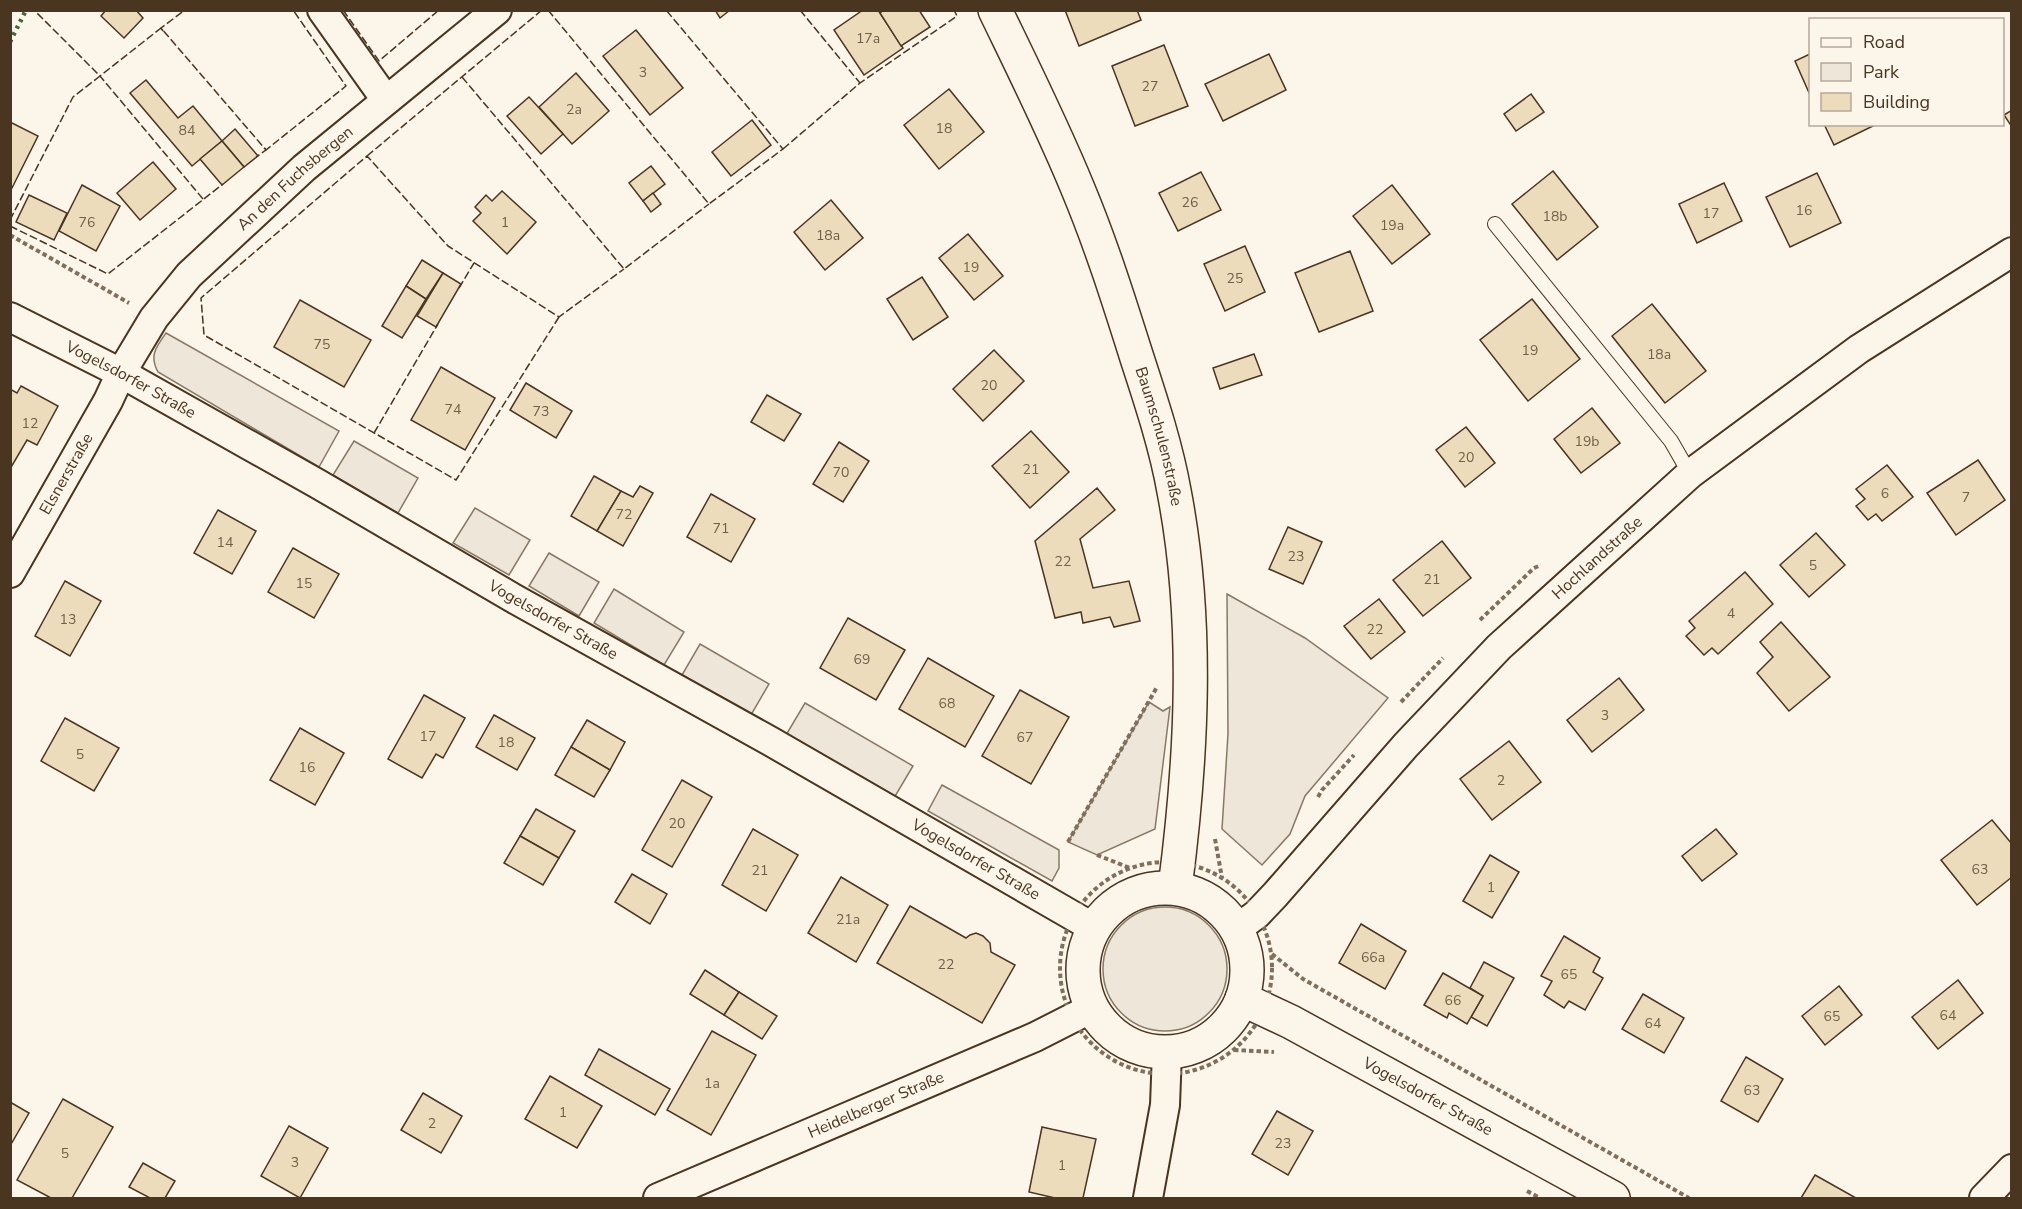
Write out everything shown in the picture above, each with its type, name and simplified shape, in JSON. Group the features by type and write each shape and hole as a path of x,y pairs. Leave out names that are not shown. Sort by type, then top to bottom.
{"street":[{"path":"322,10 386,100"},
{"name":"An den Fuchsbergen","path":"121,373 154,318 189,275 316,158 497,10"},
{"name":"Baumschulenstraße","path":"995,10 1048,119 1083,201 1114,285 1151,403 1174,490 1182,552 1191,696 1177,875"},
{"name":"Hochlandstraße","path":"1247,922 1319,846 1406,745 1499,647 1690,474 1859,349 2012,252"},
{"name":"Vogelsdorfer Straße","path":"10,317 121,373 1084,922"},
{"name":"Elsnerstraße","path":"10,573 108,401 121,373"},
{"path":"1177,875 1200,895 1247,922 1247,976 1253,1004 1230,1020 1212,1037 1167,1063 1123,1040 1083,1013 1085,988 1083,968 1086,947 1084,922 1129,896 1152,888 1177,875"},
{"name":"Vogelsdorfer Straße","path":"1253,1004 1613,1198"},
{"name":"Heidelberger Straße","path":"658,1198 1035,1037 1083,1013"},
{"path":"1148,1198 1165,1105 1167,1063"},
{"path":"1984,1198 2012,1169"}],"lane":[{"path":"1495,224 1671,441 1690,474"}],"path":[{"path":"10,235 154,318"},
{"path":"1068,842 1158,685"},
{"path":"1215,839 1222,878"},
{"path":"1097,855 1130,868"},
{"path":"1150,863 1177,875 1201,868 1222,878 1246,898 1247,922 1263,925 1272,954 1270,993 1253,1004 1251,1032 1234,1050 1202,1068 1184,1073 1167,1063 1141,1071 1118,1062 1098,1049 1081,1031 1083,1013 1063,993 1060,974 1062,952 1065,937 1084,922 1087,898 1107,880 1130,868 1150,863"},
{"path":"1056,942 1062,952"},
{"path":"1272,954 1303,979 1689,1198"},
{"path":"1234,1050 1266,1050 1277,1053"}],"green space":[{"path":"166,333 339,431 319,467 158,372 154,356"},
{"path":"354,441 418,478 398,513 333,475"},
{"path":"475,508 530,540 509,575 453,543"},
{"path":"549,553 599,582 579,616 529,586"},
{"path":"614,589 684,632 664,665 594,623"},
{"path":"1227,594 1305,638 1388,698 1305,796 1290,834 1262,865 1222,829 1228,734"},
{"path":"700,644 769,684 751,715 682,675"},
{"path":"1149,702 1163,711 1170,707 1155,829 1097,855 1068,842"},
{"path":"805,703 913,766 894,798 786,735"},
{"path":"942,785 1059,850 1059,868 1052,881 928,811"},
{"path":"1165,907 1189,912 1209,925 1222,945 1227,969 1222,993 1209,1013 1189,1026 1165,1031 1141,1026 1121,1013 1108,993 1103,969 1108,945 1121,925 1141,912"}],"building":[{"path":"106,10 136,10 143,18 124,38 101,16"},
{"path":"715,10 730,10 720,18"},
{"path":"863,10 878,10 903,48 864,75 834,30"},
{"path":"884,10 919,10 930,27 901,46 880,13"},
{"path":"1065,10 1137,10 1141,20 1079,46"},
{"path":"636,30 683,88 650,115 603,56"},
{"path":"1164,45 1188,106 1135,126 1112,66"},
{"path":"1269,54 1286,90 1223,121 1205,84"},
{"path":"1809,54 1809,93 1795,61"},
{"path":"576,73 609,111 572,144 539,107"},
{"path":"146,80 178,118 193,106 222,141 192,166 130,93"},
{"path":"949,89 984,132 939,169 904,125"},
{"path":"1531,94 1544,112 1516,131 1504,114"},
{"path":"529,97 563,134 541,154 507,116"},
{"path":"2012,110 2012,127 2004,115"},
{"path":"752,120 771,145 731,176 712,152"},
{"path":"10,122 38,136 10,192"},
{"path":"1825,126 1873,126 1834,145"},
{"path":"235,129 258,156 244,167 222,141"},
{"path":"222,141 244,167 222,185 200,159"},
{"path":"153,162 176,189 140,220 117,193"},
{"path":"651,166 665,184 643,201 629,183"},
{"path":"1553,171 1598,227 1557,260 1512,204"},
{"path":"1201,172 1221,210 1178,231 1159,193"},
{"path":"1817,173 1841,223 1790,247 1766,197"},
{"path":"1724,183 1742,221 1697,243 1679,204"},
{"path":"82,185 120,206 96,251 59,231"},
{"path":"1392,185 1430,234 1392,264 1353,216"},
{"path":"502,191 536,222 507,254 473,221 481,213 475,207 486,195 492,201"},
{"path":"653,193 661,204 651,212 643,201"},
{"path":"29,195 67,213 54,240 16,222"},
{"path":"831,200 863,238 825,270 794,232"},
{"path":"968,234 1003,276 974,300 939,258"},
{"path":"1245,246 1265,292 1225,311 1204,264"},
{"path":"1350,251 1373,311 1319,332 1295,273"},
{"path":"422,260 443,273 426,299 406,286"},
{"path":"443,273 461,284 436,327 417,316"},
{"path":"922,277 948,317 913,340 887,299"},
{"path":"406,286 426,299 402,338 382,326"},
{"path":"1532,299 1580,359 1528,401 1480,340"},
{"path":"300,300 371,340 344,387 274,347"},
{"path":"1652,304 1706,371 1665,403 1612,336"},
{"path":"994,350 1024,381 983,421 953,389"},
{"path":"1254,354 1262,375 1220,389 1213,368"},
{"path":"441,367 495,398 465,450 411,420"},
{"path":"526,383 572,411 556,438 510,410"},
{"path":"21,386 58,406 37,445 27,440 10,469 10,389 17,393"},
{"path":"767,395 801,414 784,441 751,422"},
{"path":"1592,408 1620,443 1581,473 1554,439"},
{"path":"1466,427 1495,463 1465,487 1436,450"},
{"path":"1031,431 1069,472 1030,508 992,466"},
{"path":"839,442 869,461 843,502 813,484"},
{"path":"1978,460 2005,500 1956,535 1927,493"},
{"path":"1887,465 1913,497 1882,521 1876,514 1868,520 1856,506 1865,499 1856,489"},
{"path":"594,476 621,491 597,531 571,516"},
{"path":"640,486 653,493 623,546 597,531 621,491 633,497"},
{"path":"1097,488 1115,510 1080,539 1093,588 1129,581 1140,621 1114,627 1110,617 1083,623 1081,612 1055,618 1035,541"},
{"path":"711,494 755,519 731,562 687,537"},
{"path":"218,510 256,531 232,574 194,553"},
{"path":"1288,527 1322,542 1303,584 1269,569"},
{"path":"1816,533 1845,565 1809,597 1780,565"},
{"path":"1442,541 1471,578 1423,616 1393,580"},
{"path":"293,548 339,574 314,618 268,592"},
{"path":"1745,572 1773,604 1718,654 1712,648 1704,655 1686,636 1695,628 1689,621"},
{"path":"65,581 101,601 70,656 35,636"},
{"path":"1379,599 1405,632 1371,659 1344,626"},
{"path":"848,618 905,650 876,700 820,668"},
{"path":"1781,622 1830,677 1789,711 1757,673 1773,657 1760,642"},
{"path":"928,658 994,696 965,747 899,709"},
{"path":"1619,678 1644,710 1592,752 1567,720"},
{"path":"1020,690 1069,717 1031,784 982,756"},
{"path":"424,695 465,718 443,758 436,754 422,778 388,759"},
{"path":"494,715 535,738 517,770 476,747"},
{"path":"65,718 119,748 94,791 41,761"},
{"path":"587,720 625,742 610,770 571,747"},
{"path":"300,728 344,753 315,805 270,780"},
{"path":"1509,741 1541,782 1492,820 1460,779"},
{"path":"571,747 610,770 594,797 555,775"},
{"path":"682,780 712,797 672,867 642,850"},
{"path":"536,809 575,831 559,858 520,836"},
{"path":"1992,820 2012,844 2012,877 1977,905 1941,860"},
{"path":"753,829 798,855 766,911 722,885"},
{"path":"1716,829 1737,854 1702,881 1682,856"},
{"path":"520,836 559,858 543,885 504,863"},
{"path":"1490,855 1519,872 1492,918 1463,901"},
{"path":"632,874 667,894 650,924 615,902"},
{"path":"841,877 888,905 856,962 808,933"},
{"path":"910,906 966,938 976,933 983,936 990,943 991,952 1015,965 982,1023 877,963"},
{"path":"1361,924 1406,951 1385,989 1339,963"},
{"path":"1564,936 1600,958 1593,972 1603,978 1585,1010 1569,1001 1564,1008 1544,995 1552,981 1541,976"},
{"path":"1484,962 1514,978 1487,1026 1471,1017 1483,996 1470,988"},
{"path":"705,970 739,992 724,1015 690,994"},
{"path":"1443,973 1483,996 1467,1024 1449,1013 1447,1018 1424,1005"},
{"path":"1958,980 1983,1013 1938,1049 1912,1017"},
{"path":"1839,986 1862,1015 1825,1045 1802,1016"},
{"path":"739,992 777,1016 762,1039 724,1015"},
{"path":"1643,994 1684,1018 1664,1053 1622,1029"},
{"path":"712,1031 756,1055 711,1135 667,1110"},
{"path":"599,1049 670,1089 655,1115 585,1075"},
{"path":"1746,1057 1783,1079 1758,1122 1721,1101"},
{"path":"550,1076 602,1106 577,1148 525,1119"},
{"path":"423,1093 462,1116 441,1153 401,1130"},
{"path":"63,1099 113,1127 72,1198 51,1198 17,1180"},
{"path":"10,1102 29,1113 10,1146"},
{"path":"1277,1111 1313,1131 1288,1175 1252,1154"},
{"path":"289,1126 328,1148 300,1198 261,1176"},
{"path":"1042,1127 1096,1139 1083,1198 1055,1198 1029,1192"},
{"path":"143,1163 175,1181 165,1198 150,1198 129,1187"},
{"path":"1815,1175 1856,1198 1801,1198"}],"hedge":[{"path":"10,42 26,10"}],"fence":[{"path":"10,220 73,97 100,76 34,10"},
{"path":"163,31 161,28 185,10"},
{"path":"265,148 266,150 346,86 293,10"},
{"path":"343,10 379,61 439,10"},
{"path":"367,156 542,10"},
{"path":"548,10 709,204 783,149 666,10"},
{"path":"800,10 860,83"},
{"path":"783,149 860,83 957,16 954,10"},
{"path":"203,199 100,76 161,28 266,150 256,157"},
{"path":"462,77 624,269 709,204"},
{"path":"559,317 456,480 204,335 201,298 367,156 448,246 559,317 624,269"},
{"path":"10,226 108,274 223,184"},
{"path":"459,288 474,263"},
{"path":"374,433 438,324"}]}
